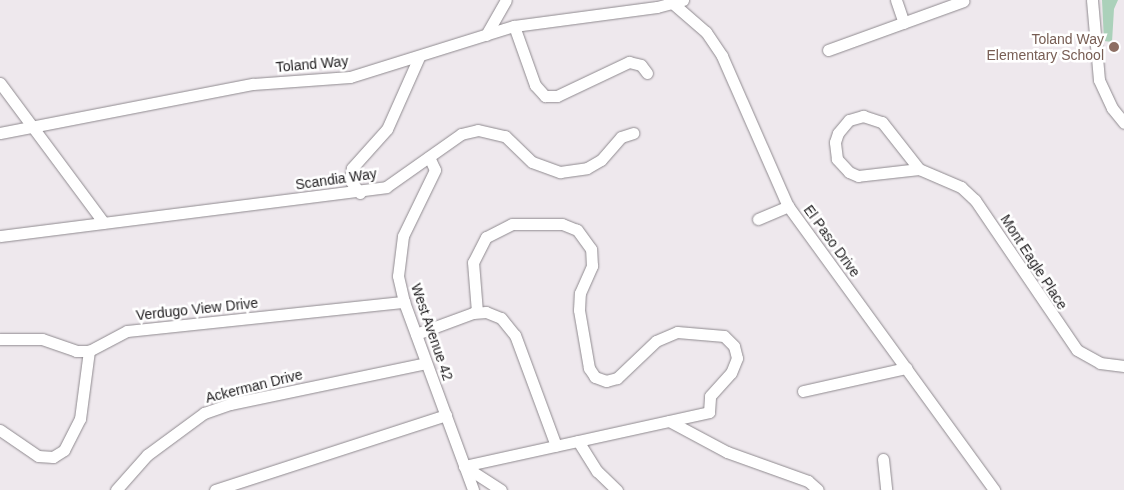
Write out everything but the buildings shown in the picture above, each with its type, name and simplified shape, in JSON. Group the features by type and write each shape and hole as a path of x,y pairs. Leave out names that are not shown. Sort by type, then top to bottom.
{"street":[{"path":"486,35 506,0"},
{"path":"896,0 904,23"},
{"path":"1092,0 1099,80 1112,108 1124,123"},
{"name":"Toland Way","path":"0,133 32,125 253,84 350,77 514,26 675,1"},
{"name":"El Paso Drive","path":"675,1 706,32 722,56 788,206 994,490"},
{"path":"828,50 963,1"},
{"path":"514,26 535,85 545,96 557,96 629,62 641,65 646,73"},
{"path":"360,193 350,180 352,168 386,129 419,57"},
{"path":"0,83 104,223"},
{"name":"Mont Eagle Place","path":"919,169 887,127 876,119 856,118 838,133 835,150 837,159 850,172 864,175 919,169 962,187 975,200 1077,350 1100,363 1124,366"},
{"name":"Scandia Way","path":"0,236 360,193 386,187 461,134 488,130 505,136 541,167 571,172 602,160 621,137 633,134"},
{"name":"West Avenue 42","path":"429,157 435,170 400,249 398,276 404,302 474,490"},
{"path":"758,219 788,206"},
{"path":"464,466 709,412 710,396 731,373 737,358 734,346 724,336 669,333 656,341 617,378 606,381 592,373 579,302 593,257 583,235 570,226 512,224 486,237 473,262 477,312"},
{"name":"Verdugo View Drive","path":"89,351 127,331 404,302"},
{"path":"416,334 477,312 494,314 512,328 556,446"},
{"path":"0,339 42,339 76,351 89,351 80,419 64,450 53,457 38,456 0,430"},
{"name":"Ackerman Drive","path":"116,490 147,455 192,420 211,410 426,362"},
{"path":"803,390 906,368"},
{"path":"215,490 446,415"},
{"path":"669,421 727,452 808,481 818,490"},
{"path":"578,441 596,471 617,490"},
{"path":"883,459 886,490"},
{"path":"464,466 501,490"}],"green space":[{"path":"1102,0 1118,0 1114,9 1112,42 1104,41"}],"place":[{"name":"Toland Way Elementary School","path":"1114,47"}]}
